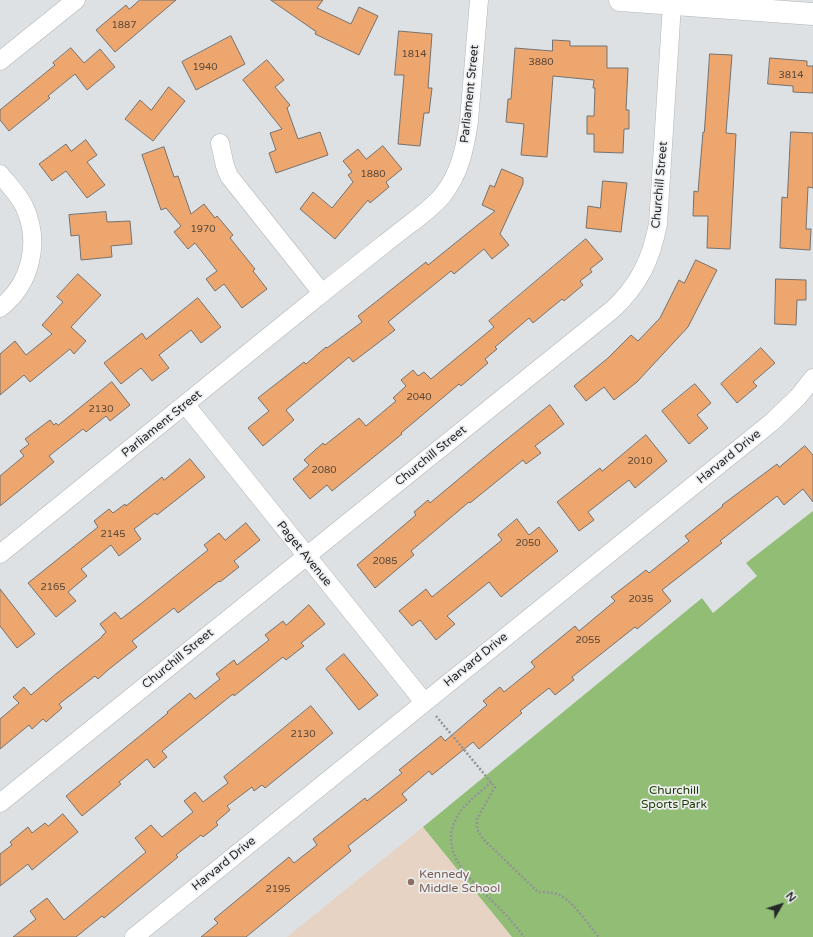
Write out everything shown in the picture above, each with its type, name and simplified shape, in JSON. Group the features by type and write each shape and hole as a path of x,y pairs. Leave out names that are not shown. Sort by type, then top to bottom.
{"street":[{"path":"0,61 76,0"},
{"name":"Parliament Street","path":"0,554 322,293 424,213 438,200 451,183 463,154 470,121 479,0"},
{"path":"620,0 672,4 760,5 813,14"},
{"name":"Churchill Street","path":"0,803 612,310 631,291 650,257 655,242 658,224 672,4"},
{"path":"220,143 225,166 230,176 322,293"},
{"path":"0,174 24,206 29,221 32,242 29,266 24,279 16,293 0,308"},
{"name":"Harvard Drive","path":"134,937 772,422 798,397 813,378"},
{"name":"Paget Avenue","path":"185,404 424,702"}],"path":[{"path":"424,702 495,787 477,819 477,829 483,839 538,892 551,893 563,897 577,910 599,937"},
{"path":"491,782 461,811 453,825 450,838 453,853 460,867 504,912 524,937"}],"shaded area":[{"name":"Kennedy Middle School","path":"423,827 512,937 287,937"}],"green space":[{"name":"Churchill Sports Park","path":"813,511 813,937 512,937 423,827 702,598 713,613 757,576 746,563"}],"building":[{"path":"140,0 176,0 115,52 96,30 126,5 129,9"},
{"path":"271,0 323,0 317,8 351,24 359,7 378,16 359,55 315,34 316,32"},
{"path":"399,31 432,34 428,88 432,88 429,113 424,113 420,146 398,144 404,75 395,75"},
{"path":"231,36 245,64 196,90 182,62"},
{"path":"553,40 570,41 570,46 607,46 607,68 628,68 626,110 629,110 629,129 624,129 623,153 594,152 594,134 587,134 587,116 594,116 594,80 553,76 547,157 521,155 524,124 506,122 508,99 511,99 515,48 552,51"},
{"path":"71,48 84,63 100,49 115,67 87,90 75,74 48,96 50,98 9,131 0,120 0,110 55,65 53,63"},
{"path":"710,54 732,55 726,133 736,134 730,249 707,248 708,216 693,216 694,191 698,192"},
{"path":"770,58 807,61 807,66 813,66 813,93 793,92 793,86 768,84"},
{"path":"267,60 284,80 275,87 290,105 287,108 298,139 320,132 328,155 276,173 269,153 276,150 270,133 282,129 243,80"},
{"path":"169,87 185,101 153,141 125,119 140,100 151,110"},
{"path":"791,132 813,133 813,188 808,187 806,229 811,229 810,250 780,248 782,197 787,198"},
{"path":"86,140 97,155 87,162 105,185 87,198 66,171 52,181 39,164 66,144 71,151"},
{"path":"383,146 402,169 386,182 389,187 370,203 368,200 335,239 300,209 313,192 332,208 353,182 348,175 352,172 343,161 358,149 366,159"},
{"path":"164,147 174,177 178,176 191,214 204,204 215,218 217,216 233,235 230,238 255,269 253,271 267,289 242,308 224,284 215,291 206,279 217,271 195,243 188,249 174,232 181,226 166,208 161,210 142,155"},
{"path":"502,169 523,178 523,184 500,234 509,245 492,259 484,249 454,274 451,271 388,322 395,330 353,362 349,357 286,410 294,420 263,446 248,428 269,411 258,398 304,362 306,364 326,347 327,348 362,322 358,316 426,262 428,265 495,211 482,205 490,185 494,187"},
{"path":"603,181 627,183 621,232 586,228 588,206 600,208"},
{"path":"106,212 107,222 130,221 132,244 111,246 112,257 81,260 79,235 71,236 69,215"},
{"path":"586,239 603,259 590,269 592,272 580,281 583,285 564,301 562,299 533,323 529,318 495,347 497,349 485,359 488,363 461,386 459,384 401,433 402,434 332,491 327,485 310,499 293,479 309,465 304,460 323,443 325,445 359,418 366,426 396,401 393,398 406,386 401,380 413,370 418,376 424,372 431,379 494,327 489,321"},
{"path":"696,260 717,270 688,327 637,382 614,400 604,387 586,401 574,386 608,358 631,335 638,341 660,318 679,280 684,283"},
{"path":"78,274 101,295 71,327 86,341 74,354 70,349 30,382 24,375 0,395 0,354 15,341 26,355 52,334 42,325 63,302 57,297"},
{"path":"776,279 806,280 806,300 797,300 796,325 775,324"},
{"path":"198,298 221,327 201,343 191,330 159,355 169,368 152,381 141,368 121,384 104,363 142,333 146,339"},
{"path":"761,348 775,363 753,382 757,386 737,403 721,384"},
{"path":"112,382 130,405 110,421 106,416 86,432 83,429 49,456 54,462 0,506 0,476 24,456 20,451 29,444 25,439 50,420 54,425 56,423 58,425"},
{"path":"695,384 711,403 697,415 708,428 689,444 662,411"},
{"path":"550,405 564,424 535,446 541,453 526,464 523,460 470,503 469,502 411,551 414,555 375,588 357,565 416,515 414,512 428,500 430,503"},
{"path":"646,435 667,461 635,488 629,480 588,512 594,520 579,531 557,502 600,468 602,471"},
{"path":"805,446 813,455 813,502 803,489 784,505 777,496 720,541 722,543 662,590 671,601 637,629 635,627 572,677 574,680 555,695 549,688 520,711 522,713 479,749 473,742 432,775 429,771 402,794 407,800 348,846 351,851 246,937 201,937 218,923 214,919 289,857 294,863 317,845 313,839 365,798 367,801 402,773 399,770 441,736 445,741 487,705 483,701 500,687 504,692 535,667 531,662 575,626 579,631 615,601 611,597 646,570 649,573 689,541 685,536 723,506 722,505 777,464 779,467"},
{"path":"190,459 205,477 157,515 155,513 134,529 141,539 119,556 111,545 81,569 87,576 68,592 76,601 56,617 28,583 98,527 94,521 109,509 113,513 125,504 126,506 162,477 164,480"},
{"path":"517,519 529,535 539,527 558,551 501,597 489,582 447,616 455,624 436,640 420,620 412,626 399,611 426,589 432,597 502,540 498,535"},
{"path":"246,523 260,540 234,561 239,567 178,613 174,608 132,641 137,647 98,679 95,676 59,704 62,708 46,722 43,719 32,729 29,725 0,749 0,719 19,703 13,697 24,687 31,695 102,637 106,632 100,624 115,612 121,619 208,550 204,545 219,533 225,540"},
{"path":"0,589 35,634 17,648 0,626"},
{"path":"309,605 325,624 301,643 304,646 286,660 283,657 234,696 233,694 162,751 167,757 154,768 147,759 119,782 121,784 82,816 66,796 168,713 167,712 190,693 195,699 220,679 216,674 234,660 237,665 269,640 265,635 283,621 286,625"},
{"path":"344,654 378,695 359,710 326,669"},
{"path":"311,706 333,733 265,788 262,785 254,791 252,787 227,806 230,810 216,822 218,825 203,837 201,835 176,855 178,857 104,918 102,916 76,937 13,937 36,919 30,911 47,898 64,920 146,852 135,838 151,825 162,837 193,812 184,801 195,792 203,802 228,783 224,777"},
{"path":"63,814 78,832 32,870 28,864 0,886 0,854 12,845 10,842 28,827 32,833 45,823 48,826"}],"place":[{"name":"Kennedy Middle School","path":"411,882"}]}
